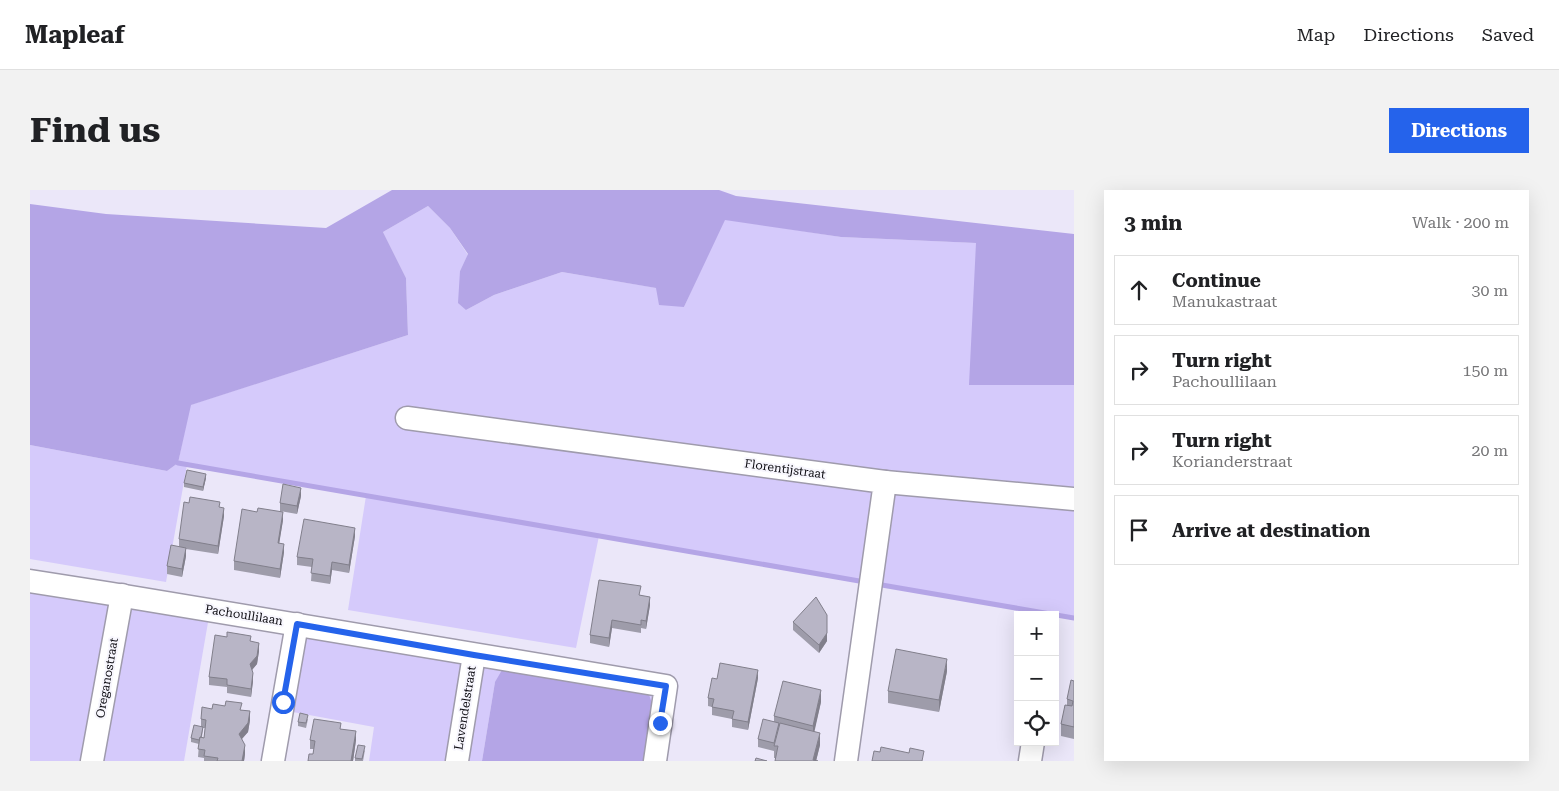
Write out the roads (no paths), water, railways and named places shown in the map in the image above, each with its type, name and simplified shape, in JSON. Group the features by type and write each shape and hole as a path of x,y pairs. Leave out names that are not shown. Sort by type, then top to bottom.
{"street":[{"name":"Florentijstraat","path":"407,418 885,482 1074,499"},
{"path":"846,761 885,482"},
{"name":"Pachoullilaan","path":"30,580 666,686 655,761"},
{"name":"Oreganostraat","path":"92,761 122,595"},
{"path":"273,761 297,624"},
{"name":"Lavendelstraat","path":"457,761 474,655"},
{"path":"1030,761 1032,746"}],"waterway":[{"path":"178,463 865,582"},
{"path":"876,584 1074,618"}]}
